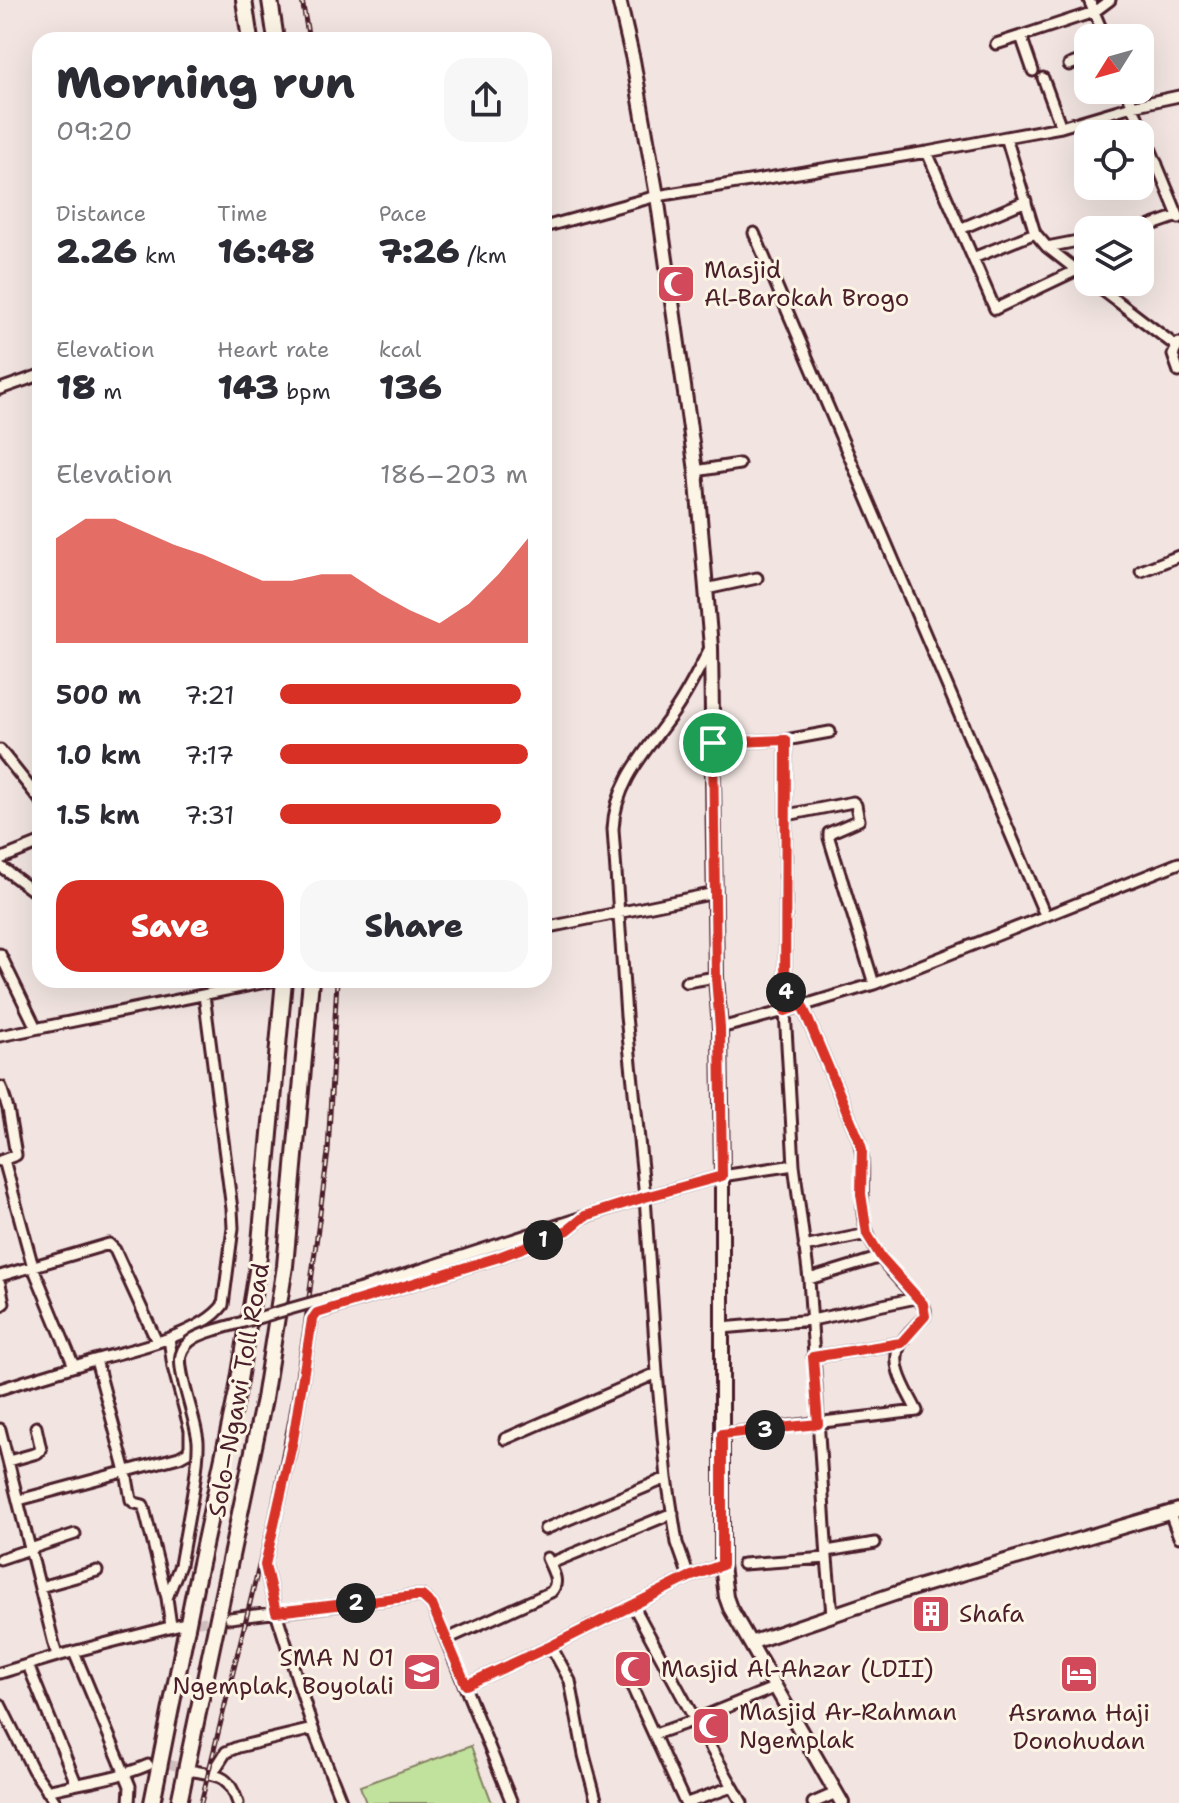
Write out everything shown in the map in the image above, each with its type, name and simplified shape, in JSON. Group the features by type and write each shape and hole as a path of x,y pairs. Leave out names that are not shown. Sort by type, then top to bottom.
{"highway":[{"path":"244,0 249,32"},
{"path":"270,0 275,32"},
{"name":"Solo–Ngawi Toll Road","path":"152,1803 237,1392 258,1265 283,988"},
{"name":"Solo–Ngawi Toll Road","path":"179,1803 271,1354 285,1266 310,988"}],"main road":[{"path":"619,0 657,196 696,471 711,647 722,1176 722,1565 730,1608 839,1798"},
{"path":"750,1643 832,1614 1174,1512"}],"street":[{"path":"1089,0 1099,24"},
{"path":"996,44 1094,12 1110,0"},
{"path":"1021,36 1033,71"},
{"path":"1069,65 1074,63"},
{"path":"1043,78 1061,127"},
{"path":"552,225 657,196 1061,127 1179,96"},
{"path":"1132,106 1178,217 1154,225"},
{"path":"1006,137 1035,233 1047,247 1074,268"},
{"path":"927,152 995,309 1074,271"},
{"path":"960,229 1026,201"},
{"path":"754,233 1045,915"},
{"path":"973,258 1035,233"},
{"path":"1047,247 1074,242"},
{"path":"1112,296 1178,345 1173,355 1179,372"},
{"path":"0,389 32,377"},
{"path":"696,471 739,464"},
{"path":"1141,571 1179,556"},
{"path":"706,589 757,578"},
{"path":"689,1577 677,1543 667,1478 645,1197 626,1016 614,857 615,808 630,772 678,707 711,647"},
{"path":"713,743 786,740 830,732"},
{"path":"786,740 785,1011 794,1165 809,1279 832,1614"},
{"path":"0,750 32,790"},
{"path":"787,815 853,802 856,805 859,820 829,833 829,838 874,984"},
{"path":"0,859 32,846"},
{"path":"720,1028 874,984 1179,863"},
{"path":"0,866 32,890"},
{"path":"552,926 715,893"},
{"path":"0,954 36,1028"},
{"path":"686,982 716,977"},
{"path":"0,1036 238,988"},
{"path":"0,1389 169,1338 210,1318 223,1305 233,1228 232,1209 204,995"},
{"path":"722,1434 917,1411 898,1370 897,1354 901,1343 925,1316 923,1304 881,1257 867,1234 861,1194 862,1149 802,1005"},
{"path":"1,1087 16,1155 2,1161 33,1267 74,1366"},
{"path":"167,1598 180,1565 198,1443 182,1370 181,1355 190,1341 215,1330 364,1288 645,1197 722,1176 794,1165"},
{"path":"342,1803 313,1729 276,1612 265,1565 293,1440 312,1320 321,1312 499,1257 568,1230 585,1216"},
{"path":"804,1247 867,1234"},
{"path":"0,1276 109,1244 115,1250 157,1342"},
{"path":"809,1279 881,1257"},
{"path":"0,1284 4,1303 0,1306"},
{"path":"722,1328 812,1320 916,1298"},
{"path":"19,1500 188,1452 190,1430 173,1367 169,1338"},
{"path":"813,1357 901,1343"},
{"path":"0,1673 176,1625 143,1505 131,1500 96,1360"},
{"path":"505,1439 657,1373"},
{"path":"9,1461 41,1450 36,1427"},
{"path":"0,1429 57,1656"},
{"path":"545,1529 667,1478"},
{"path":"1174,1512 1179,1537"},
{"path":"447,1639 551,1592 557,1581 549,1561 673,1513"},
{"path":"0,1559 75,1534"},
{"path":"743,1564 827,1554 875,1543"},
{"path":"466,1685 689,1577 722,1565"},
{"path":"40,1587 97,1571"},
{"path":"230,1618 422,1596 432,1605 447,1639 512,1803"},
{"path":"633,1605 742,1803"},
{"path":"551,1646 570,1681 597,1803"},
{"path":"74,1652 130,1786 129,1803"},
{"path":"28,1665 76,1783"},
{"path":"628,1678 686,1803 732,1787"},
{"path":"655,1734 776,1687"},
{"path":"0,1704 33,1770 56,1803"},
{"path":"212,1774 226,1752 313,1729"},
{"path":"47,1791 125,1774 148,1765"},
{"path":"194,1771 227,1781 232,1785 238,1803"},
{"path":"813,1803 839,1798"}],"green space":[{"path":"471,1746 492,1803 366,1803 360,1786"}],"tunnel":[{"path":"184,1624 221,1619"},
{"path":"155,1762 191,1770"}],"railway":[{"path":"302,0 308,32"},
{"path":"201,1803 270,1521 290,1419 328,1152 337,988"}],"place":[{"name":"Masjid Al-Barokah Brogo","path":"676,284"},
{"name":"Shafa","path":"931,1614"},
{"name":"Masjid Al-Ahzar (LDII)","path":"633,1669"},
{"name":"SMA N 01 Ngemplak, Boyolali","path":"422,1672"},
{"name":"Asrama Haji Donohudan","path":"1079,1674"},
{"name":"Masjid Ar-Rahman Ngemplak","path":"711,1726"}],"route":[{"path":"786,740 785,1011 802,1005 859,1140 863,1165 861,1194 867,1234 881,1257 923,1304 925,1316 901,1343 813,1357 818,1424 722,1434 722,1565 689,1577 466,1685 432,1605 422,1596 276,1612 265,1565 293,1440 312,1320 317,1313 499,1257 568,1230 585,1216 722,1176 713,743 786,740"}]}
